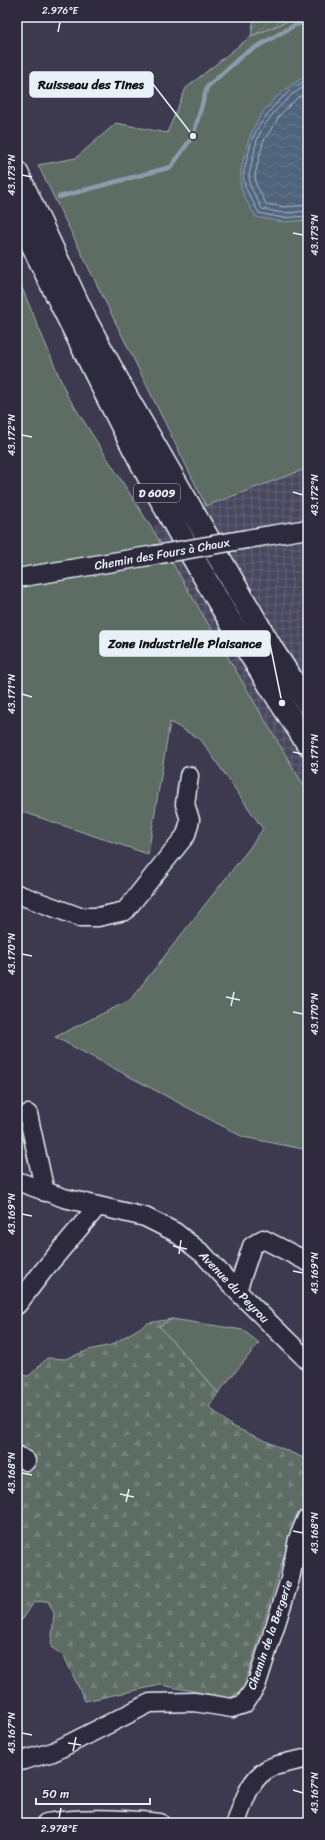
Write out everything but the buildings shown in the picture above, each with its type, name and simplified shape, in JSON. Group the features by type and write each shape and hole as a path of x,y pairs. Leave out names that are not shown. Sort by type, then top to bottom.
{"main road":[{"name":"D 6009","path":"17,173 86,321 126,396 273,651 308,704"},
{"name":"D 6009","path":"17,211 108,400 160,499 222,608 276,696 308,744"}],"street":[{"name":"Chemin des Fours à Chaux","path":"17,578 308,529"},
{"path":"17,894 80,917 98,916 125,911 186,835 190,820 185,804 189,776"},
{"path":"28,1114 45,1192"},
{"name":"Avenue du Peyrou","path":"17,1181 45,1192 98,1207 145,1217 175,1232 203,1254 237,1291 308,1361"},
{"path":"17,1305 43,1271 98,1207"},
{"path":"237,1291 252,1246 263,1239 308,1262"},
{"name":"Chemin de la Bergerie","path":"17,1762 53,1752 150,1703 194,1702 232,1708 244,1704 256,1686 290,1579 298,1539 306,1520 308,1520"},
{"path":"236,1823 247,1793 258,1776 271,1767 308,1758"},
{"path":"46,1823 63,1820 136,1821 160,1823"}],"shaded area":[{"path":"308,468 308,793 151,527"}],"green space":[{"path":"254,17 298,17 251,36"},
{"path":"298,17 308,17 308,468 206,506 38,165 76,158 116,123 167,133 186,88 251,36"},
{"path":"17,276 67,395 151,527 308,793 308,1150 243,1137 55,1037 130,1000 263,829 201,740 170,722 148,854 17,810"},
{"path":"172,1319 243,1330 259,1343 218,1393 158,1326"},
{"path":"172,1319 159,1326 218,1393 209,1407 232,1426 308,1460 308,1507 297,1514 243,1690 230,1698 161,1685 85,1701 64,1656 51,1647 54,1613 48,1601 34,1602 23,1619 17,1623 17,1375 29,1376 47,1358 65,1359 89,1350 111,1345 148,1323"}],"water":[{"path":"308,75 308,220 283,222 256,217 243,194 240,182 242,166 249,140 260,117 275,98"}],"waterway":[{"path":"59,197 171,167 193,136 207,87 244,54 295,25 308,22"}],"place":[{"name":"Ruisseau des Tines","path":"193,136"},
{"name":"Zone industrielle Plaisance","path":"282,703"}]}
